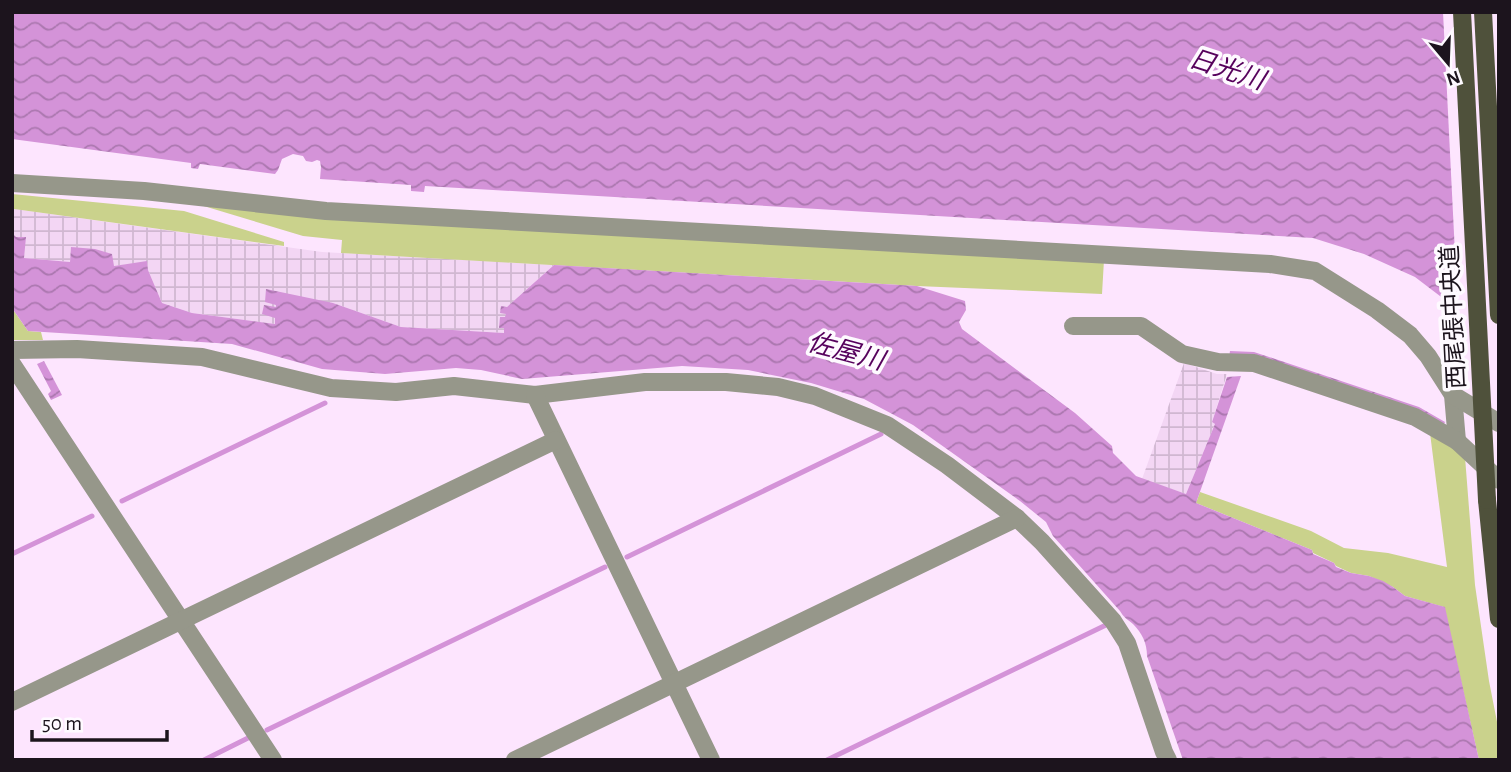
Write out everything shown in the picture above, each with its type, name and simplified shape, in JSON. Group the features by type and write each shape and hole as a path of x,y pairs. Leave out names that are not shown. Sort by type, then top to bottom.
{"main road":[{"name":"西尾張中央道","path":"1462,12 1487,500 1499,619"},
{"name":"西尾張中央道","path":"1483,12 1499,315"}],"street":[{"path":"12,183 144,191 326,211 1270,264 1315,271 1377,310 1410,335 1428,356 1453,395 1499,423"},
{"path":"1073,326 1141,326 1182,354 1218,362 1254,363 1415,417 1457,442 1499,480"},
{"path":"12,350 77,349 202,357 331,388 396,391 454,386 535,395 645,382 726,382 778,387 815,396 887,425 1017,517 1113,621 1127,643 1160,757"},
{"path":"12,364 273,760"},
{"path":"535,395 711,760"},
{"path":"1453,395 1457,442"},
{"path":"12,702 556,440"},
{"path":"515,760 1017,517"}],"shaded area":[{"path":"14,209 322,252 554,265 507,307 506,317 500,317 505,328 504,333 401,327 333,303 277,304 275,324 192,313 162,303 147,262 114,266 72,247 70,262 24,258 12,233"},
{"path":"1184,363 1217,374 1227,374 1212,422 1215,424 1186,494 1142,479"}],"green space":[{"path":"12,194 184,211 284,242 284,246 14,209"},
{"path":"197,204 1104,260 1102,294 341,253 342,240 303,236"},
{"path":"12,308 28,331 41,332 43,340 12,340"},
{"path":"1430,433 1465,457 1475,585 1499,732 1499,760 1479,760 1444,607 1405,596 1369,576 1351,573 1336,566 1312,550 1196,503 1200,492 1311,531 1344,548 1388,553 1447,567"}],"water":[{"name":"日光川","path":"12,12 1496,12 1499,14 1499,341 1415,277 1364,254 1313,238 425,186 424,192 411,191 411,185 320,179 320,161 306,161 303,156 293,154 282,159 275,174 200,164 198,169 191,168 191,163 12,139"},
{"name":"佐屋川","path":"12,233 16,237 26,237 24,258 70,262 71,247 112,254 114,266 147,261 162,303 192,313 275,324 275,318 262,314 264,305 276,307 265,302 266,289 333,303 401,327 504,333 504,328 499,328 500,317 505,317 506,314 500,313 501,306 507,307 554,265 917,286 965,301 966,310 959,322 962,329 1075,413 1112,446 1113,453 1136,476 1186,494 1215,424 1212,422 1227,377 1241,376 1196,503 1312,550 1313,554 1334,563 1336,567 1383,581 1405,596 1445,607 1479,760 1183,760 1141,635 1053,536 1046,522 913,425 864,399 811,383 748,370 682,366 522,379 481,370 456,368 385,374 322,369 232,344 28,331 12,308"},
{"path":"1230,351 1254,352 1419,407 1445,422 1443,426 1229,357"},
{"path":"44,361 62,395 51,400 48,394 51,391 37,364"}],"pier":[{"path":"1443,12 1499,12 1499,345 1458,314"}],"waterway":[{"path":"122,501 325,403"},
{"path":"627,557 881,434"},
{"path":"12,554 92,516"},
{"path":"267,730 605,567"},
{"path":"827,760 1106,625"},
{"path":"204,760 248,738"}]}
